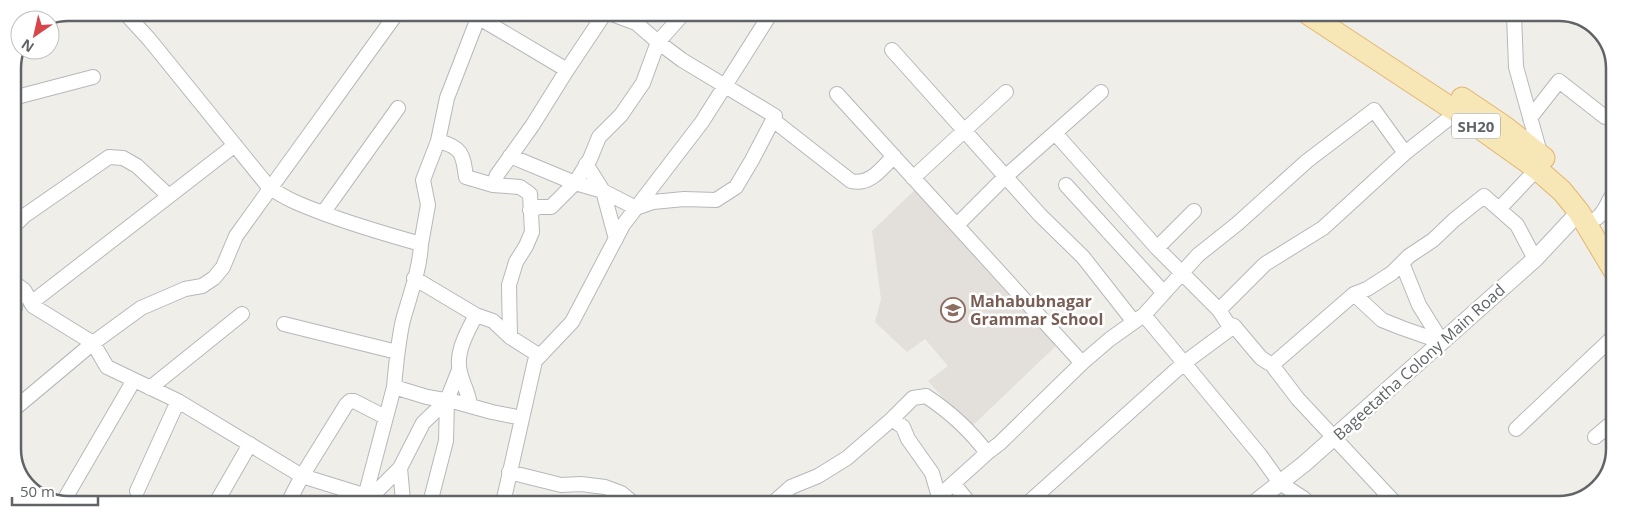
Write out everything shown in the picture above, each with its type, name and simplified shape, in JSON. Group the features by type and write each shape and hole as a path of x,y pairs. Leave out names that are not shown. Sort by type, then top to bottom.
{"main road":[{"name":"SH20","path":"1319,21 1457,112 1539,161"},
{"name":"SH20","path":"1345,21 1505,127 1539,161 1583,196 1588,215 1606,254"},
{"name":"SH20","path":"1588,215 1606,236"}],"street":[{"path":"132,21 271,188 282,196 323,213 421,244"},
{"path":"21,403 93,343 141,308 185,289 202,286 214,278 223,267 236,236 391,21"},
{"path":"372,492 385,417 394,387 397,352 403,322 420,256 428,205 423,180 438,141 446,98 474,21"},
{"path":"487,21 567,70"},
{"path":"493,185 496,175 532,126 567,70 606,21"},
{"path":"510,156 603,191 636,208 652,202 684,199 716,200 736,187 775,116 682,60 636,23 631,21"},
{"path":"530,210 539,207 551,207 575,182 599,137 621,115 643,83 658,42 677,21"},
{"path":"505,496 535,362 572,322 623,225 702,122 766,21"},
{"path":"1514,21 1516,67 1539,161"},
{"path":"892,50 1040,215 1184,362 1260,455 1280,483 1299,496"},
{"path":"21,96 93,77"},
{"path":"1530,118 1559,81 1605,117"},
{"path":"913,178 1006,92"},
{"path":"957,225 1005,177 1100,92"},
{"path":"837,94 1082,362"},
{"path":"323,213 398,108"},
{"path":"942,496 1000,443 1082,362 1110,338 1139,318 1198,256 1237,224 1307,161 1374,110 1405,153"},
{"path":"1219,310 1265,264 1323,228 1405,153 1457,112"},
{"path":"773,120 851,181 863,182 872,178 894,156"},
{"path":"1499,209 1539,161 1546,131"},
{"path":"1055,133 1157,248 1219,310 1228,324 1234,326 1261,358 1272,365 1298,399 1388,496"},
{"path":"438,141 452,144 460,152 466,177 493,185 520,187 530,194 532,232 516,262 509,286 510,337"},
{"path":"31,303 235,144"},
{"path":"21,218 109,157 123,158 137,166 169,196"},
{"path":"586,164 603,191 616,239"},
{"path":"1066,185 1164,293"},
{"path":"1272,365 1354,294 1392,273 1409,256 1433,240 1484,196 1517,225 1535,259"},
{"path":"1588,215 1604,213 1606,207"},
{"path":"1157,248 1194,210"},
{"name":"Bageetatha Colony Main Road","path":"1263,496 1334,438 1535,259 1588,215"},
{"path":"1402,263 1420,305 1442,342"},
{"path":"414,278 476,315 493,322 510,337 540,356"},
{"path":"21,288 24,290 33,306 93,343 107,367 178,402 302,476 360,494 372,492 385,496"},
{"path":"1354,294 1382,320 1442,342"},
{"path":"150,388 242,314"},
{"path":"432,496 446,441 447,400 459,370 460,352 466,334 476,315"},
{"path":"284,324 397,352"},
{"path":"1036,496 1184,362 1234,326"},
{"path":"1516,429 1606,344"},
{"path":"459,370 469,393 470,406"},
{"path":"67,495 134,380"},
{"path":"394,387 522,418"},
{"path":"781,496 791,487 818,476 847,458 913,398 926,396 948,411 975,437 987,453"},
{"path":"372,492 400,468 423,423 447,400"},
{"path":"292,496 346,405 354,401 385,417"},
{"path":"137,491 178,402"},
{"path":"892,418 903,427 908,439 932,473 936,496"},
{"path":"1595,437 1606,428"},
{"path":"220,496 250,444"},
{"path":"400,468 403,496"},
{"path":"510,472 561,485 581,484 604,487 625,496"},
{"path":"954,484 964,496"}],"shaded area":[{"name":"Mahabubnagar Grammar School","path":"920,185 1058,344 970,428 928,381 948,366 925,339 907,352 875,322 881,299 872,231"}],"place":[{"name":"Mahabubnagar Grammar School","path":"953,310"}]}
